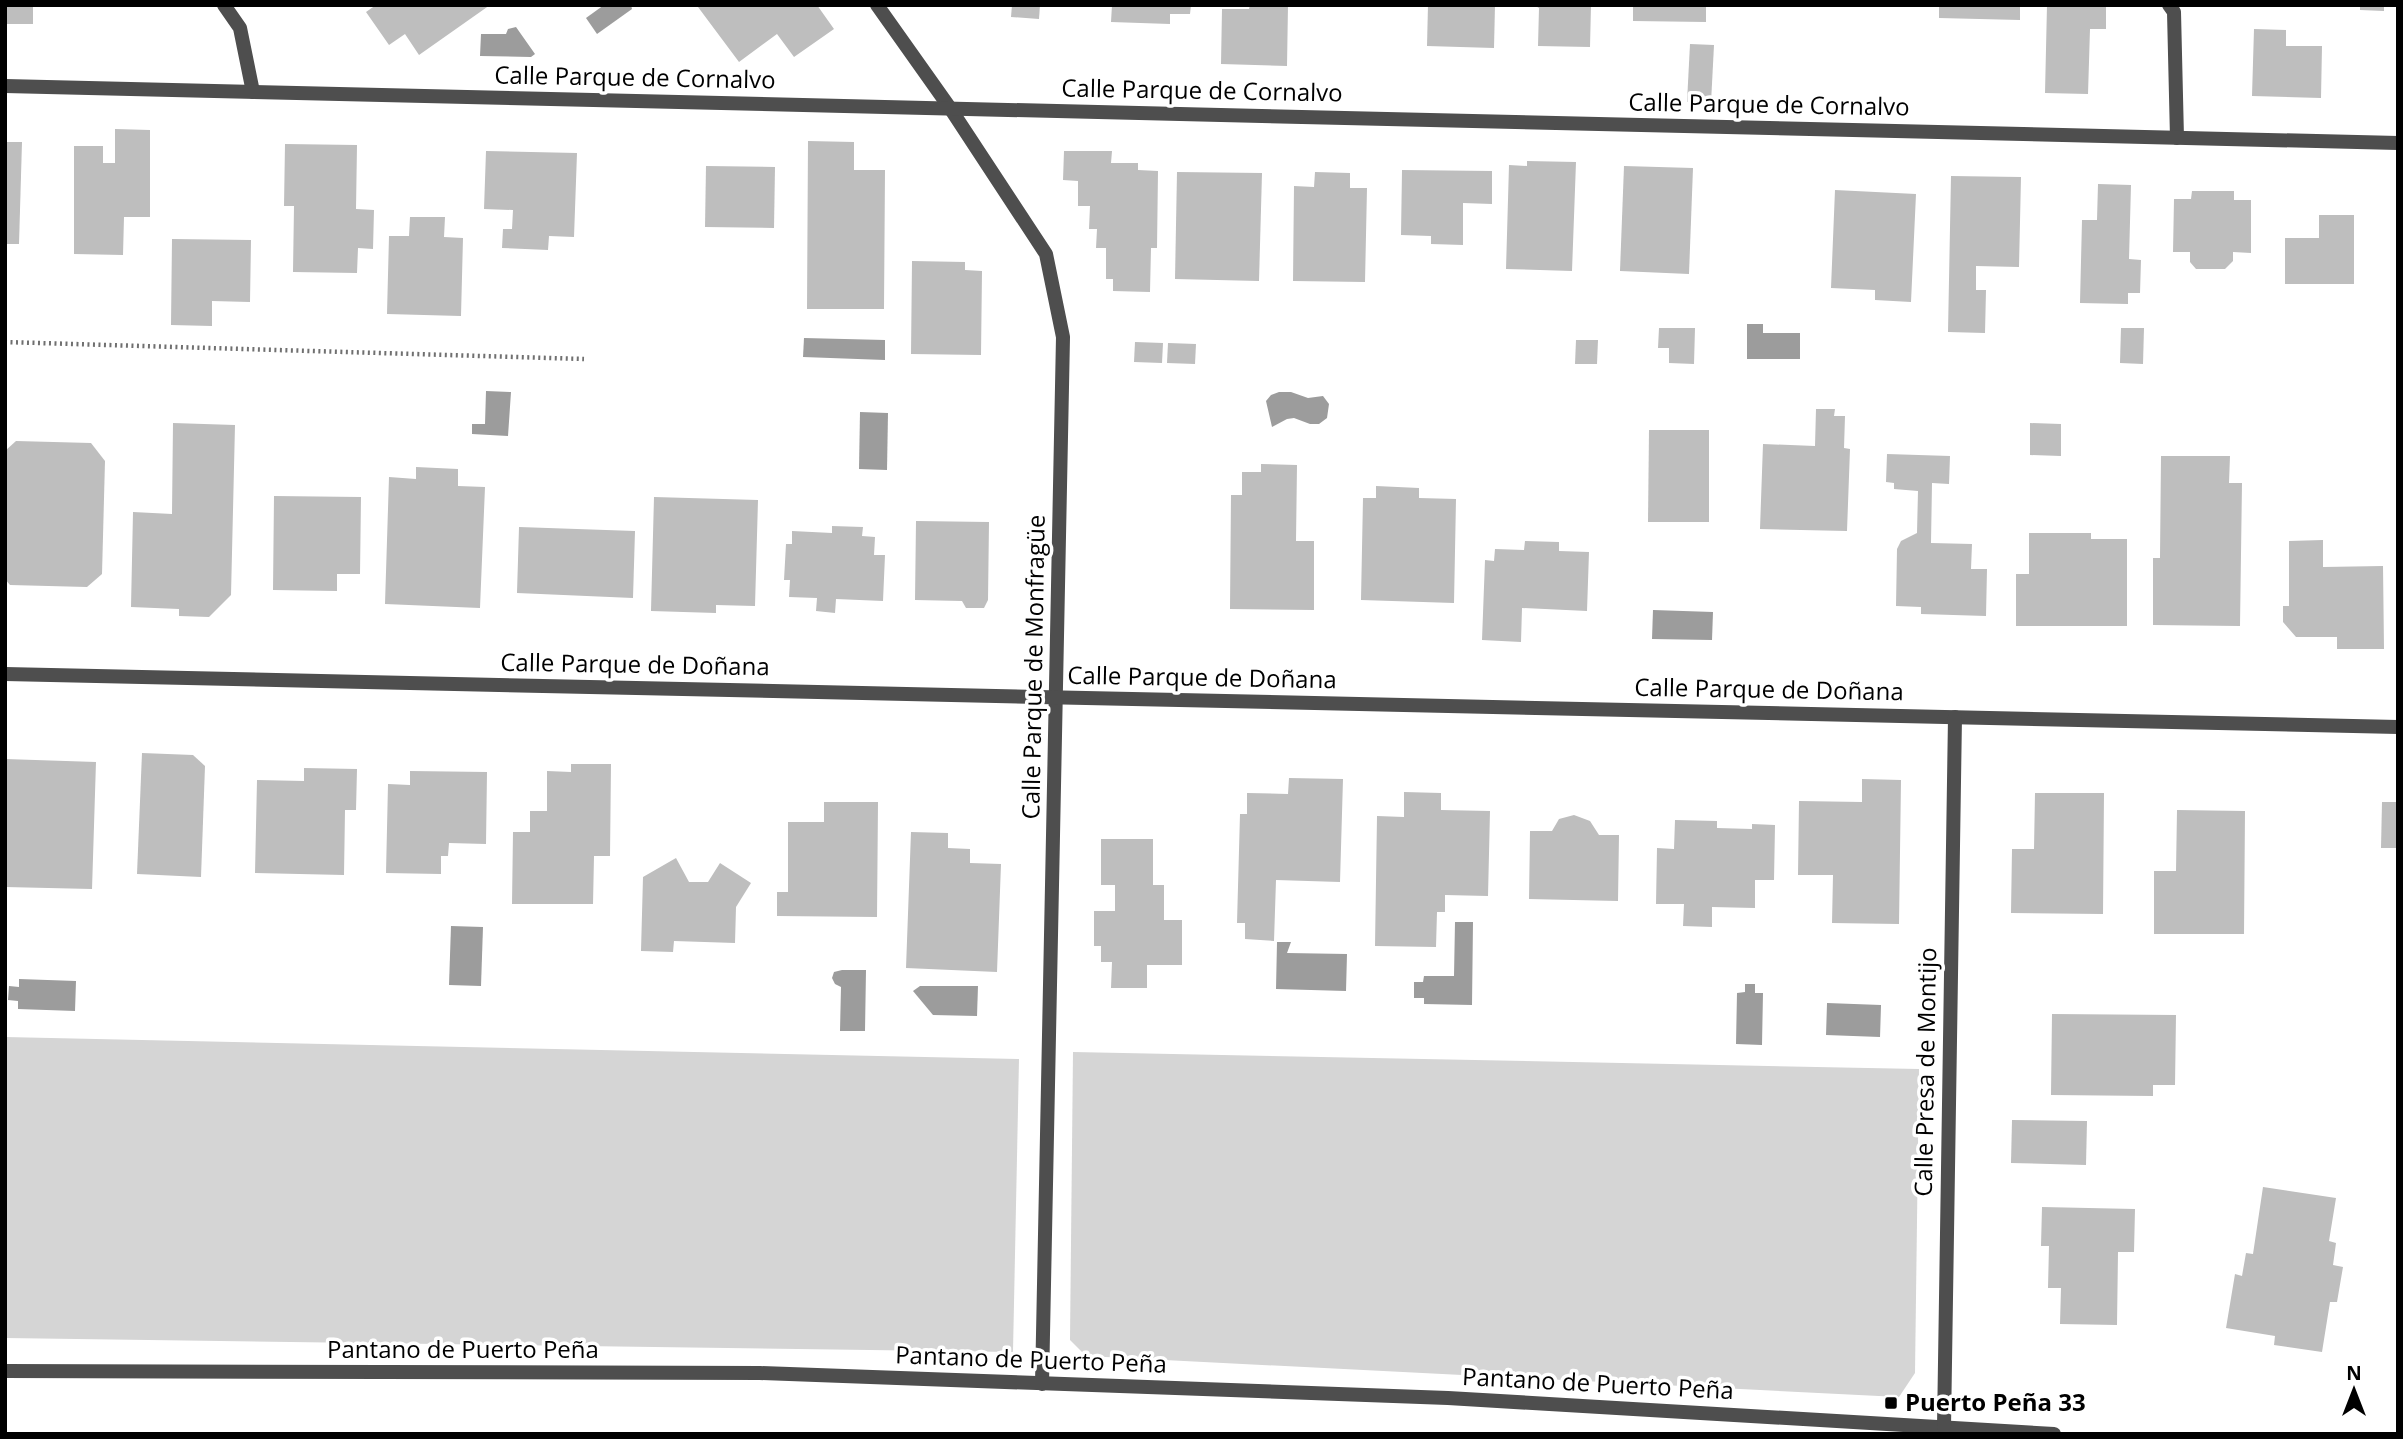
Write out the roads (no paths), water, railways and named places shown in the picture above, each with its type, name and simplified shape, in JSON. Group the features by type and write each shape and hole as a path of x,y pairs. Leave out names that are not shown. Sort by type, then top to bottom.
{"street":[{"path":"224,5 240,28 253,92"},
{"name":"Calle Parque de Monfragüe","path":"877,5 950,108 1046,254 1063,337 1042,1384"},
{"path":"2169,5 2174,12 2177,138"},
{"name":"Calle Parque de Cornalvo","path":"5,86 2398,143"},
{"name":"Calle Parque de Doñana","path":"5,674 2398,727"},
{"name":"Calle Presa de Montijo","path":"1944,1427 1955,717"},
{"name":"Pantano de Puerto Peña","path":"5,1371 760,1373 1448,1398 2054,1434"}],"place":[{"name":"Puerto Peña 33","path":"1891,1403"}]}
